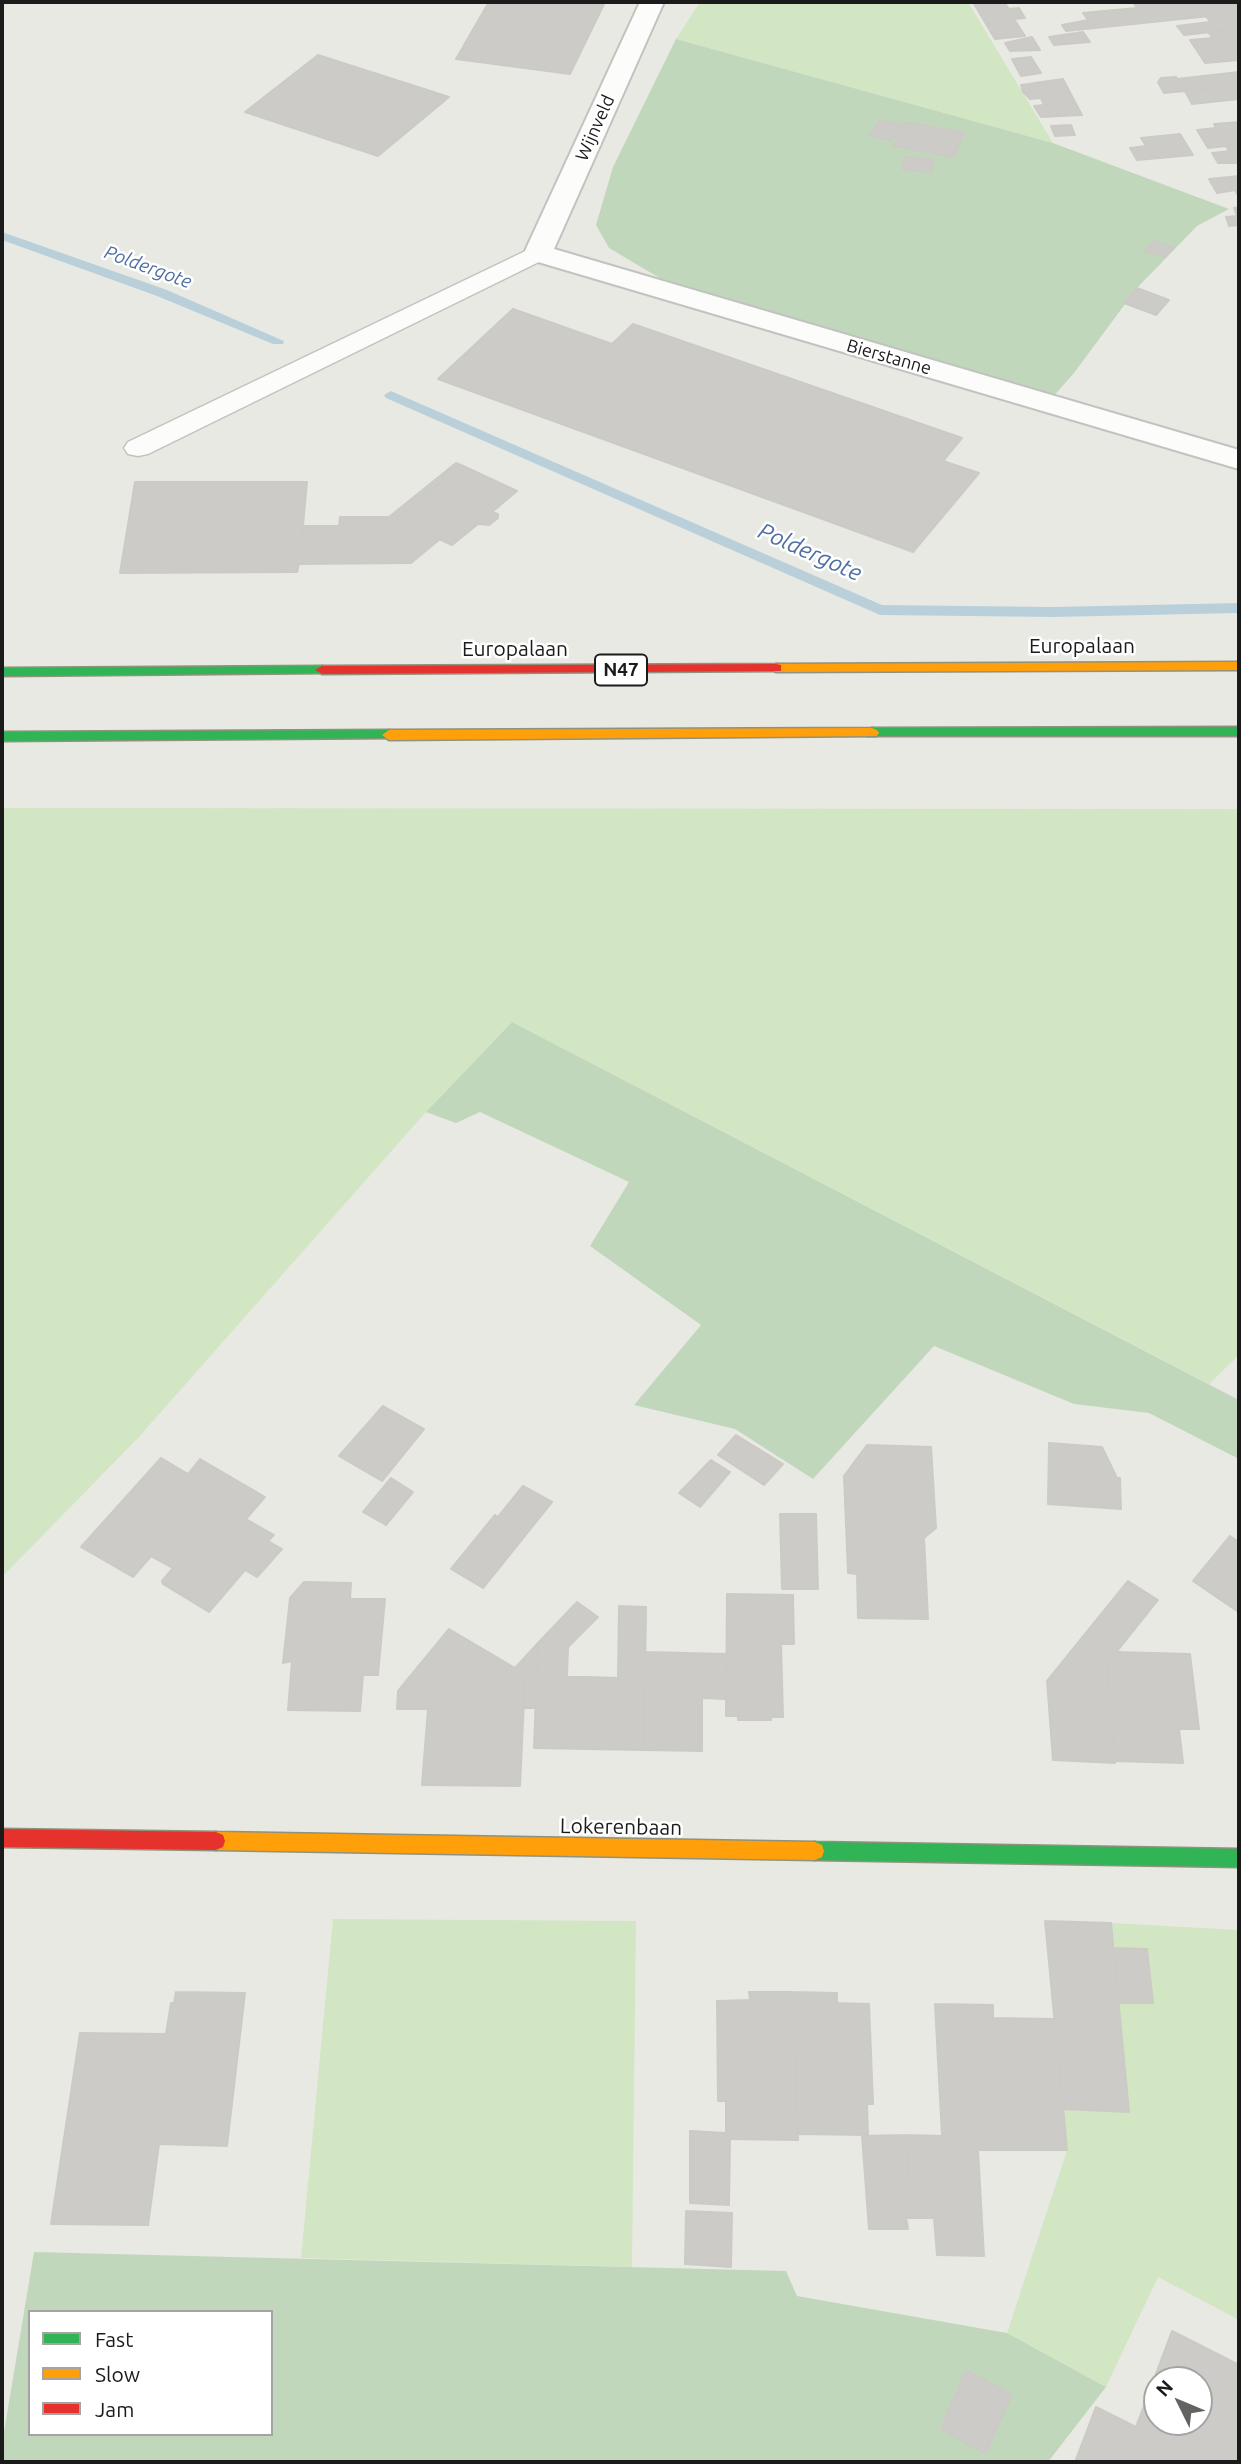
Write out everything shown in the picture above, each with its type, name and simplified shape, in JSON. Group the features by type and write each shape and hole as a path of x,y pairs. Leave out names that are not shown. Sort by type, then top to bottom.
{"main road":[{"name":"Europalaan","path":"2,673 1239,666"},
{"path":"2,737 1239,732"},
{"name":"Lokerenbaan","path":"2,1838 1239,1858"}],"street":[{"name":"Wijnveld","path":"538,253 652,2"},
{"name":"Bierstanne","path":"538,253 1239,460"}],"lane":[{"path":"138,448 538,253"}],"green space":[{"path":"700,2 968,2 1053,143 676,39"},
{"path":"676,39 1053,143 1229,209 1197,226 1137,288 1074,373 1052,398 668,283 609,248 596,225 613,167"},
{"path":"2,808 1239,809 1239,1355 1209,1384 512,1022 426,1112 138,1438 2,1577"},
{"path":"512,1022 1239,1400 1239,1459 1149,1413 1074,1404 934,1346 813,1479 735,1429 634,1405 701,1325 590,1246 629,1182 480,1112 456,1123 426,1112"},
{"path":"333,1919 636,1921 632,2267 301,2258"},
{"path":"1111,1923 1239,1930 1239,2320 1158,2277 1106,2387 1007,2333 1067,2150 1063,2109 1129,2111 1119,2003 1153,2002 1147,1949 1114,1948"},
{"path":"34,2252 786,2271 797,2296 1007,2333 1106,2387 1048,2462 2,2462 2,2444"}],"building":[{"path":"489,2 605,2 570,74 456,59"},
{"path":"973,2 1004,2 1009,9 1019,8 1025,18 1014,19 1025,36 995,39"},
{"path":"1133,2 1239,2 1239,13 1066,31 1062,25 1088,20 1083,13 1137,8"},
{"path":"1239,13 1239,29 1184,35 1177,26 1210,22 1206,16"},
{"path":"1239,29 1239,60 1205,63 1190,40 1213,38 1208,32"},
{"path":"1083,32 1090,42 1054,45 1049,37"},
{"path":"1032,37 1040,50 1010,51 1005,43"},
{"path":"318,55 449,97 378,156 245,112"},
{"path":"1031,57 1041,73 1021,76 1012,59"},
{"path":"1239,72 1239,86 1185,91 1177,79"},
{"path":"1176,77 1185,91 1164,93 1158,82 1161,78"},
{"path":"1063,79 1075,102 1044,105 1041,98 1030,99 1023,92 1021,85"},
{"path":"1239,86 1239,99 1192,104 1185,91"},
{"path":"1075,102 1082,115 1041,117 1034,106"},
{"path":"880,120 902,125 892,141 869,136"},
{"path":"906,122 965,133 953,157 893,146"},
{"path":"1239,122 1239,150 1229,151 1226,146 1208,148 1197,130 1216,128 1214,124"},
{"path":"1071,125 1075,135 1055,136 1051,126"},
{"path":"1180,134 1193,155 1137,160 1130,148 1146,146 1141,138"},
{"path":"1239,150 1239,163 1218,163 1212,153"},
{"path":"904,157 933,159 932,172 903,170"},
{"path":"1239,176 1237,194 1235,190 1217,193 1209,179"},
{"path":"1239,207 1239,225 1229,226 1226,217 1237,216 1234,208"},
{"path":"1154,241 1174,248 1165,257 1145,251"},
{"path":"1137,288 1169,300 1156,315 1124,303"},
{"path":"513,309 612,344 633,324 962,438 943,461 979,473 913,552 438,379"},
{"path":"456,463 461,465 451,469 442,477 443,480 396,519 394,536 302,536 303,526 339,526 340,517 389,517"},
{"path":"461,465 517,491 492,512 498,514 498,518 489,525 478,524 452,545 396,519 443,480 442,477 451,469"},
{"path":"135,482 307,482 302,536 394,536 396,519 440,539 411,563 299,564 297,572 120,573"},
{"path":"383,1406 424,1429 382,1481 339,1456"},
{"path":"736,1435 783,1464 764,1485 718,1455"},
{"path":"1049,1443 1102,1447 1117,1478 1120,1478 1121,1509 1048,1504"},
{"path":"867,1445 931,1447 936,1528 924,1538 928,1619 858,1618 857,1574 848,1573 844,1476"},
{"path":"161,1458 188,1474 200,1459 265,1497 246,1519 274,1535 268,1541 282,1549 257,1577 245,1570 209,1612 163,1584 162,1581 173,1568 151,1556 133,1577 81,1547"},
{"path":"711,1460 730,1472 700,1507 679,1493"},
{"path":"391,1478 413,1492 386,1525 363,1512"},
{"path":"523,1486 552,1502 483,1588 451,1569 495,1515 498,1517"},
{"path":"780,1514 816,1514 818,1589 782,1589"},
{"path":"1230,1536 1239,1542 1237,1611 1193,1581"},
{"path":"1128,1581 1158,1600 1107,1664 1115,1763 1053,1760 1047,1681"},
{"path":"304,1582 351,1583 350,1599 385,1599 378,1675 363,1675 360,1711 288,1710 292,1661 283,1663 290,1598"},
{"path":"727,1594 793,1595 794,1644 781,1644 783,1717 771,1717 771,1720 738,1720 738,1716 726,1716"},
{"path":"577,1602 598,1617 568,1647 567,1677 587,1677 585,1749 534,1748 538,1643"},
{"path":"619,1606 646,1607 644,1750 585,1749 587,1677 618,1678"},
{"path":"449,1629 515,1668 526,1656 520,1786 422,1785 428,1709 397,1709 398,1691"},
{"path":"538,1643 536,1708 523,1708 526,1656"},
{"path":"646,1652 726,1654 726,1699 702,1698 702,1751 644,1750"},
{"path":"1116,1652 1190,1654 1199,1729 1179,1729 1183,1763 1115,1761 1107,1664"},
{"path":"1045,1921 1111,1923 1129,2112 1063,2109"},
{"path":"1114,1948 1147,1949 1153,2003 1119,2003"},
{"path":"176,1992 245,1993 227,2146 159,2144 148,2225 51,2224 80,2033 166,2034 171,2003 174,2003"},
{"path":"749,1992 793,1992 798,2140 726,2139 726,2101 718,2101 717,2001 750,2000"},
{"path":"793,1992 837,1993 837,2003 869,2004 873,2104 867,2104 868,2135 798,2134"},
{"path":"935,2004 993,2005 993,2018 1055,2019 1067,2150 978,2150 984,2256 937,2255 934,2218 912,2218 906,2135 942,2136"},
{"path":"690,2131 726,2133 726,2139 730,2139 729,2205 690,2203"},
{"path":"906,2135 912,2218 906,2218 908,2229 869,2229 862,2136"},
{"path":"686,2211 732,2213 731,2267 685,2264"},
{"path":"1172,2331 1239,2365 1239,2462 1075,2462 1096,2407 1136,2427 1143,2408 1143,2436 1213,2436 1213,2366 1159,2366"},
{"path":"966,2370 1012,2395 985,2454 941,2429"}],"waterway":[{"name":"Poldergote","path":"2,236 162,293 278,341"},
{"name":"Poldergote","path":"391,395 880,610 1053,612 1239,608"}],"traffic: fast":[{"path":"2,672 322,670"},
{"path":"872,733 1239,732"},
{"path":"2,737 389,735"},
{"path":"815,1851 1239,1858"}],"traffic: slow":[{"path":"776,668 1239,666"},
{"path":"389,735 872,733"},
{"path":"216,1841 815,1851"}],"traffic: jam":[{"path":"322,670 776,668"},
{"path":"2,1838 216,1841"}]}
